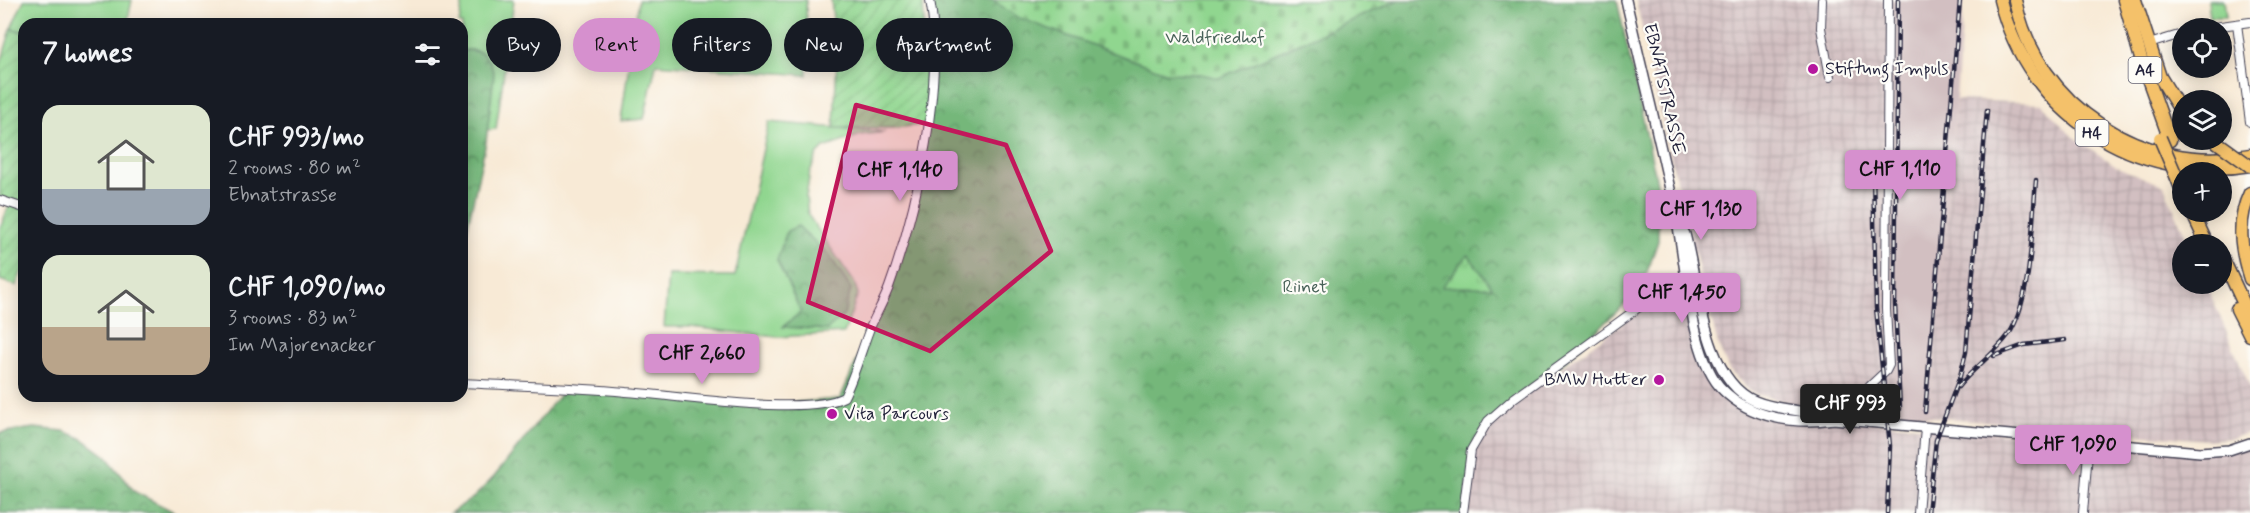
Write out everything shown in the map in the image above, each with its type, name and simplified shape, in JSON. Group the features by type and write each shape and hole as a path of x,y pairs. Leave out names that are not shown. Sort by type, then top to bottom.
{"main road":[{"name":"H4","path":"2000,0 2014,40 2036,79 2053,100 2093,133 2136,155 2175,166 2207,169 2250,165"},
{"name":"H4","path":"2015,0 2023,28 2044,70 2073,104 2100,126 2131,142 2165,153 2202,158 2250,155"},
{"name":"A4","path":"2115,0 2134,66 2175,162"},
{"name":"A4","path":"2124,0 2165,139"},
{"path":"2135,0 2160,77 2172,97"},
{"path":"2228,150 2250,165"},
{"path":"2250,193 2243,214 2241,238 2250,279"},
{"path":"2232,278 2250,317"},
{"path":"2231,294 2250,335"}],"street":[{"path":"468,383 625,391 771,404 801,405 844,397 889,287 915,195 928,124 933,76 930,0"},
{"name":"EBNATSTRASSE","path":"1626,0 1677,220 1685,276 1707,363 1722,389 1749,410 1777,418 1815,422 1833,419"},
{"path":"1822,0 1821,28 1830,77"},
{"path":"1870,423 1869,387 1886,371 1889,364 1886,309 1888,0"},
{"path":"2232,25 2250,22"},
{"path":"2237,24 2250,122"},
{"path":"2149,44 2172,37"},
{"path":"0,200 18,206"},
{"name":"EBNATSTRASSE","path":"1677,220 1686,234 1711,346 1718,365 1729,382 1743,396 1770,406 1817,413 1833,419 1870,423 2211,452 2229,450 2250,443"},
{"path":"1463,513 1471,450 1488,421 1514,398 1685,276 1696,275"},
{"path":"1918,513 1925,428"},
{"path":"2083,513 2089,440"}],"highlighted area":[{"path":"856,105 1006,145 1051,251 930,351 808,302"}],"shaded area":[{"path":"1636,0 1894,0 1891,301 1896,411 1930,414 1956,100 2041,103 2072,136 2117,167 2164,186 2172,205 2172,222 2180,222 2185,234 2172,234 2172,294 2210,294 2250,387 2250,432 2232,438 2207,440 1803,406 1752,393 1729,370 1718,345 1667,142"},
{"path":"1894,0 1964,0 1930,414 1896,411 1891,301"},
{"path":"1690,274 1706,345 1713,365 1724,385 1752,405 1785,415 2191,449 2250,446 2250,513 1463,513 1469,458 1488,421"}],"green space":[{"path":"24,0 132,0 128,18 18,18 18,30 11,28"},
{"path":"463,0 514,0 511,18 486,18 486,58 476,51 468,51 468,18 460,18"},
{"path":"638,0 806,0 806,18 784,18 784,72 807,72 807,75 766,72 772,72 772,18 672,18 672,65 660,64 660,18 635,18"},
{"path":"831,0 923,0 924,18 876,18 876,72 926,72 928,124 894,128 834,128 836,72 864,72 864,18 833,18"},
{"name":"Riinet","path":"931,0 993,0 1018,17 1168,73 1201,74 1219,78 1398,0 1617,0 1659,192 1658,241 1647,272 1632,297 1561,365 1514,398 1474,442 1463,513 450,513 473,498 494,477 565,388 771,404 840,399 889,287 915,195 933,72 1013,72 1013,18 931,18"},
{"name":"Waldfriedhof","path":"993,0 1398,0 1219,78 1201,74 1168,73 1017,17"},
{"path":"2208,0 2224,0 2226,17 2210,17"},
{"path":"11,29 18,31 18,202 0,197 0,66"},
{"path":"468,50 470,50 482,53 486,58 486,72 494,74 486,142 468,224"},
{"path":"491,72 504,72 496,129 487,130 492,92"},
{"path":"628,72 654,72 644,119 621,121"},
{"path":"769,122 885,132 861,135 824,148 817,155 810,172 806,197 808,215 854,282 858,294 844,333 777,337 690,327 664,327 668,275 735,276","holes":["777,260 827,330 784,326 801,312"]},
{"path":"10,203 18,206 18,281 16,286 0,280 0,228"},
{"path":"798,226 829,255 851,289 844,315 827,330 783,327 801,312 777,260 787,231"},
{"path":"1468,255 1492,287 1442,287"},
{"path":"34,428 64,431 83,439 106,456 135,492 176,513 0,513 0,433"}],"railway":[{"path":"1898,0 1895,304 1900,409"},
{"path":"1925,412 1960,0"},
{"path":"1928,513 1936,440 1960,376 1966,352 1987,110"},
{"path":"1873,172 1876,308 1890,446 1887,513"},
{"path":"1958,387 1991,355 2009,334 2017,319 2030,260 2036,180"},
{"path":"1994,356 2024,345 2065,340"}],"place":[{"name":"Stiftung Impuls","path":"1813,69"},
{"name":"BMW Hutter","path":"1659,380"},
{"name":"Vita Parcours","path":"832,414"}]}
